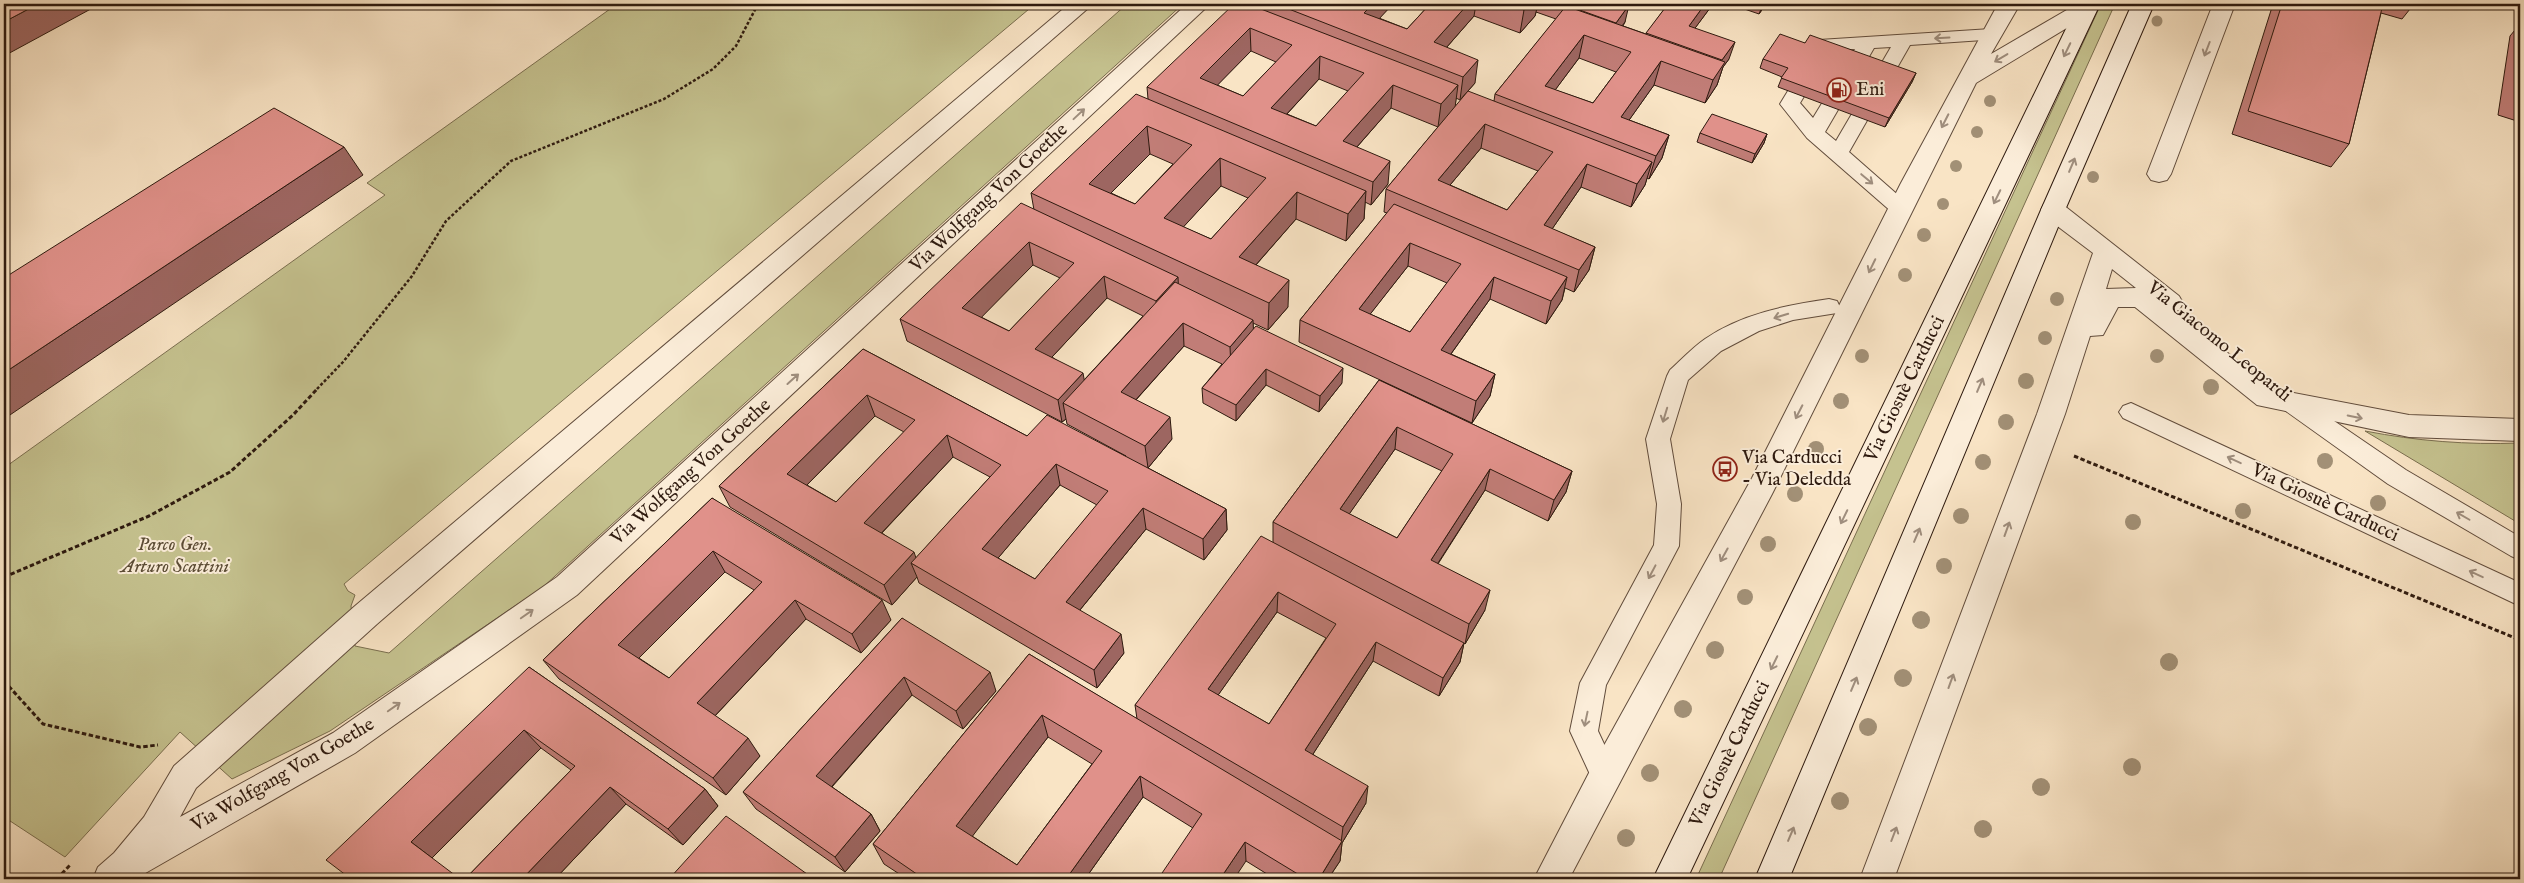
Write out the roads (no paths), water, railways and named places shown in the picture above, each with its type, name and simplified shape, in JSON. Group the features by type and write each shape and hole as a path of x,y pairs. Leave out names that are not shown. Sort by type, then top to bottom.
{"street":[{"name":"Via Wolfgang Von Goethe","path":"118,872 156,828 185,776 374,608 1082,4"},
{"name":"Via Wolfgang Von Goethe","path":"118,872 344,743 567,586 1199,4"},
{"path":"1551,879 1604,774 1762,486 1900,208 1990,35 2009,4"},
{"path":"1772,879 2053,210 2143,4"},
{"path":"2159,174 2224,4"},
{"name":"Via Giosuè Carducci","path":"1968,78 2089,5"},
{"name":"Via Giosuè Carducci","path":"1670,879 2089,5"},
{"path":"2051,414 2106,250 2053,210"},
{"name":"Via Giacomo Leopardi","path":"2106,250 2290,403 2409,426 2520,430"},
{"path":"1877,879 2039,442 2051,414 2110,297 2141,298 2266,398 2290,403"}],"lane":[{"path":"1900,208 1814,133 1790,104 1826,44 1990,35"},
{"path":"1838,154 1904,40"},
{"path":"1814,133 1868,42"},
{"path":"1604,774 1584,730 1594,683 1666,546 1669,504 1658,439 1678,376 1713,345 1751,325 1793,312 1828,307"},
{"path":"2290,403 2397,477 2520,549"},
{"name":"Via Giosuè Carducci","path":"2131,412 2520,595"}],"place":[{"name":"Eni","path":"1839,90"},
{"name":"Via Carducci - Via Deledda","path":"1725,469"}],"park label":[{"name":"Parco Gen. Arturo Scattini","path":"175,556"}]}
